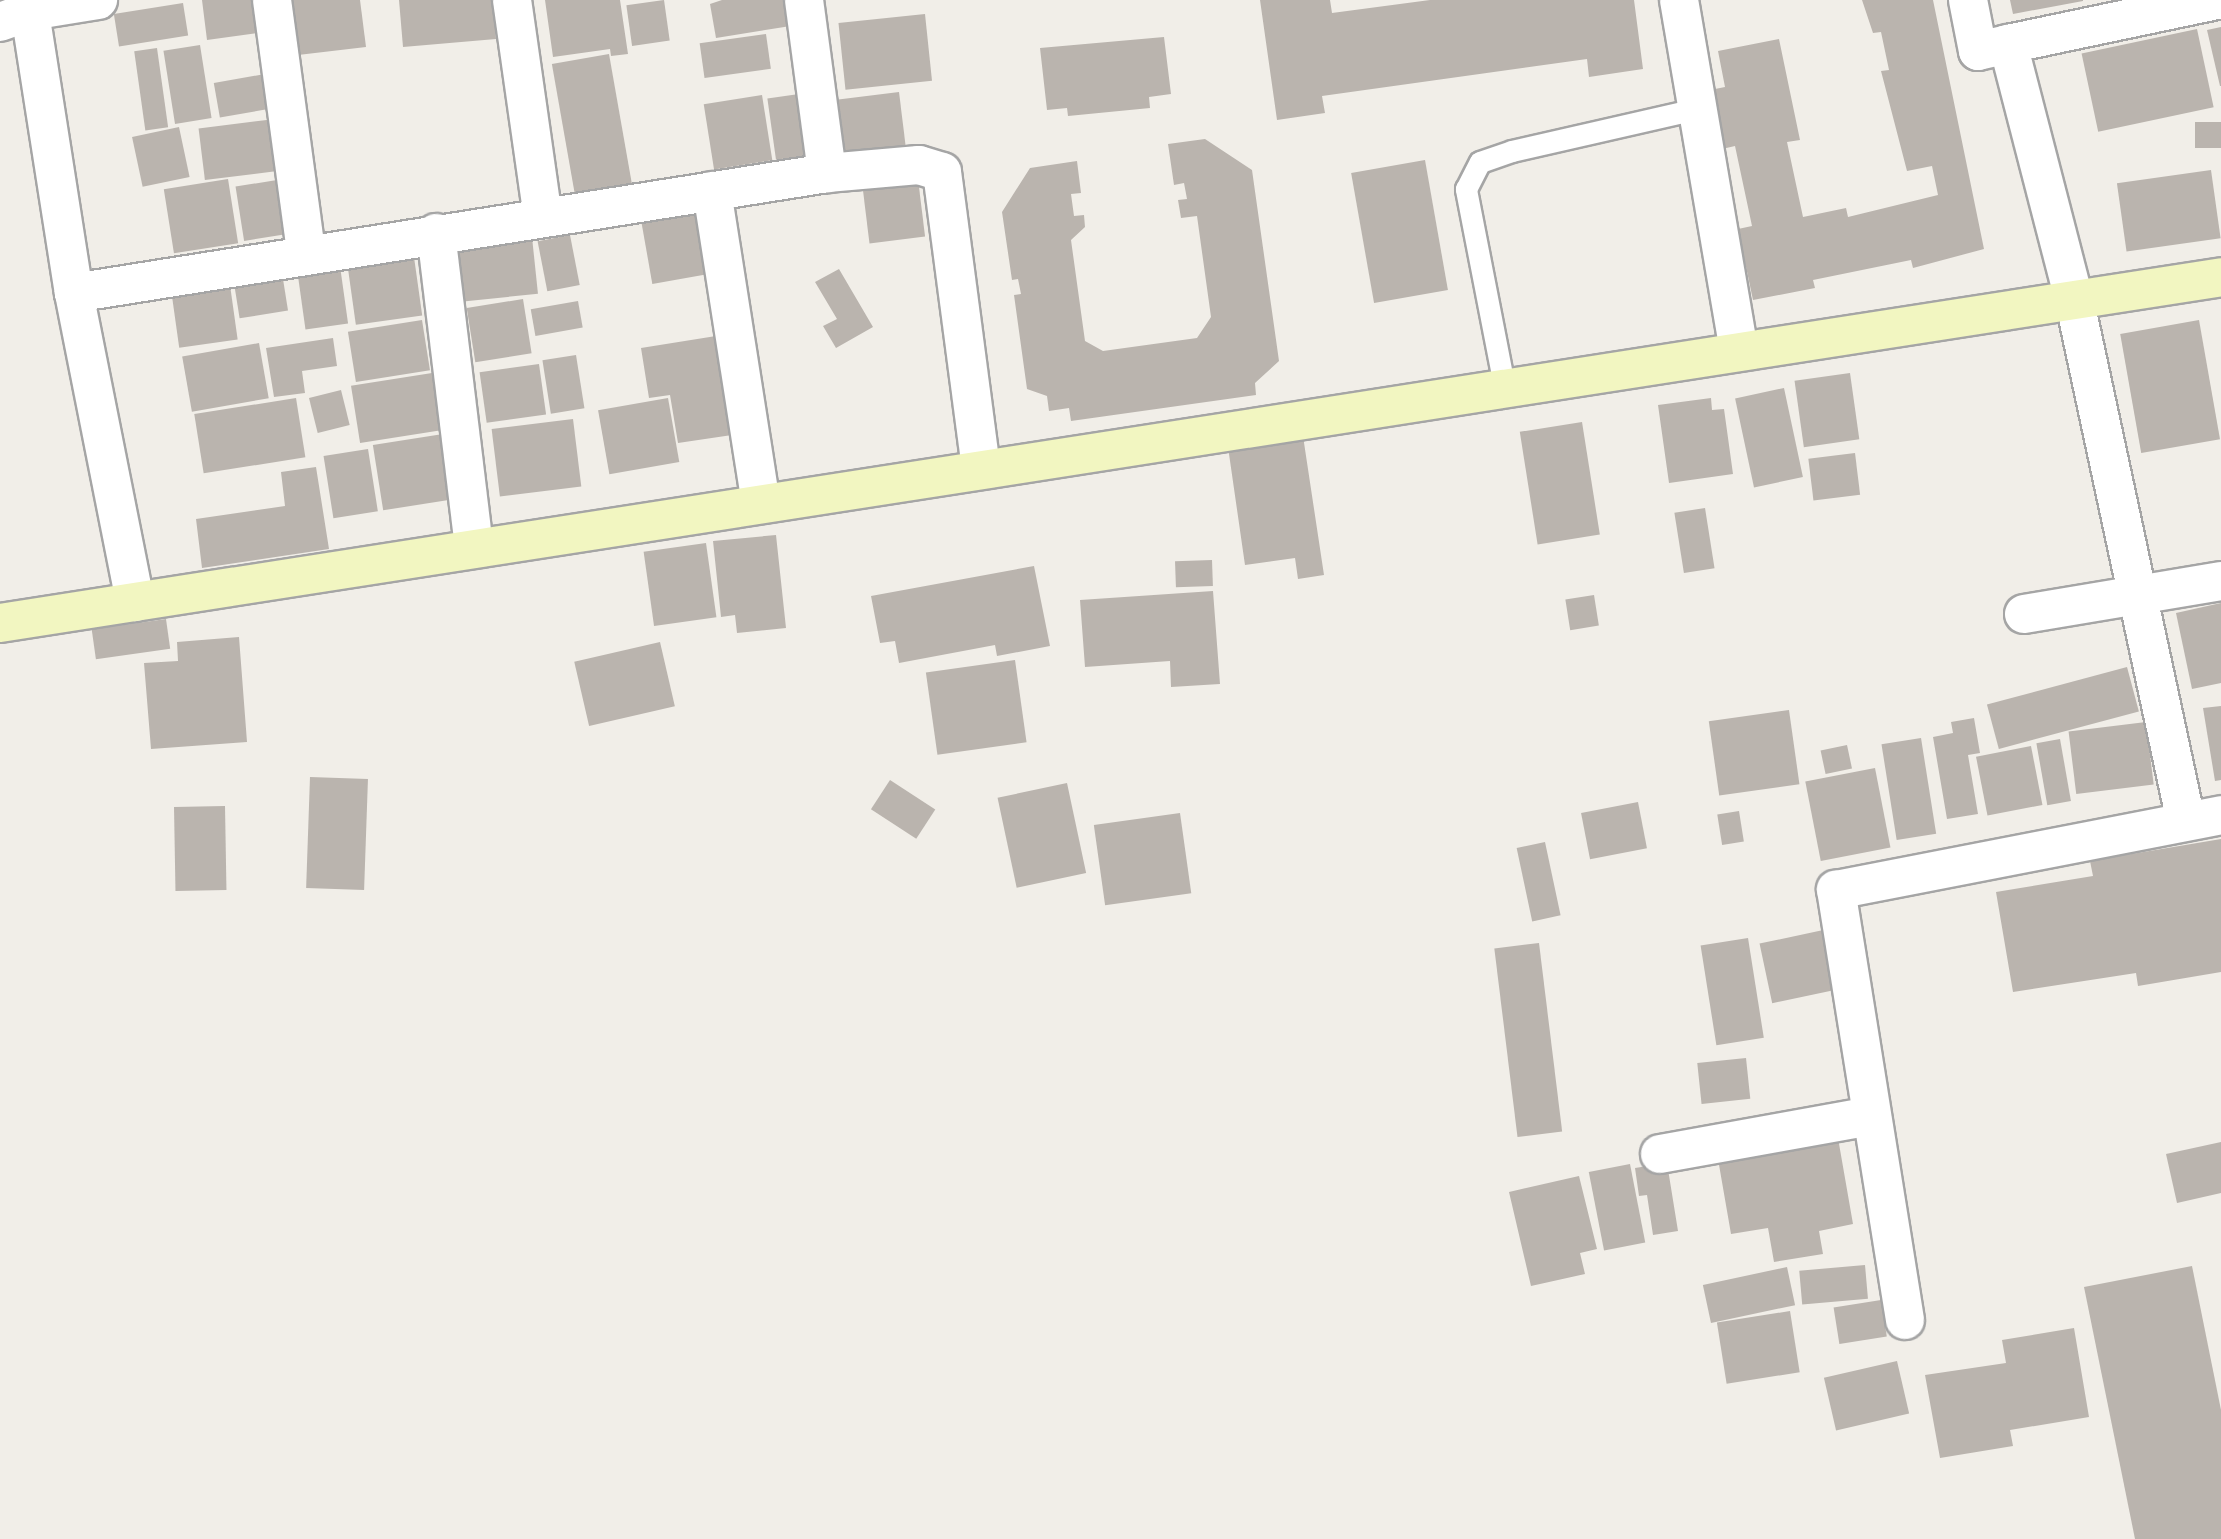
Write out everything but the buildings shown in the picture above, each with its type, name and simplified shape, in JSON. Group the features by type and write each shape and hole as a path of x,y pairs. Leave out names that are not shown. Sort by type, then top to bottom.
{"main road":[{"path":"0,623 1504,386 2075,303 2221,277"}],"street":[{"path":"98,0 19,11 135,602"},
{"path":"272,0 306,253"},
{"path":"512,0 543,216"},
{"path":"804,0 827,173"},
{"path":"1679,0 1695,109 1739,350"},
{"path":"1968,0 1978,51 2217,0"},
{"path":"1905,1320 1836,890 2204,818 2140,596 2075,303 2008,44"},
{"path":"74,293 543,216 827,173 919,165 942,172 981,468"},
{"path":"712,191 761,503"},
{"path":"436,233 474,548"},
{"path":"2024,614 2221,581"},
{"path":"1660,1154 1872,1116"}],"lane":[{"path":"1504,386 1466,189 1480,162 1511,151 1695,109"}]}
